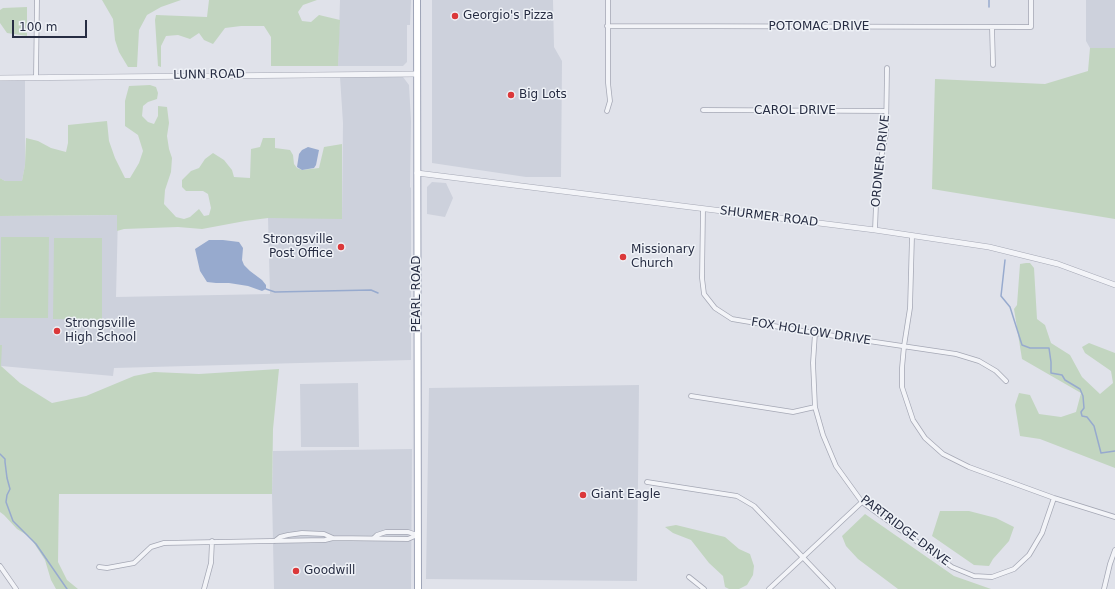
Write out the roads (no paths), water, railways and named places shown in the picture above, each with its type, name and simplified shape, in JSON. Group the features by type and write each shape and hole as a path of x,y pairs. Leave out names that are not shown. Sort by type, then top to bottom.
{"main road":[{"name":"PEARL ROAD","path":"417,0 418,589"}],"street":[{"path":"36,0 36,77"},
{"path":"607,111 610,101 608,83 608,0"},
{"name":"POTOMAC DRIVE","path":"607,26 1031,27 1031,0"},
{"path":"992,27 993,65"},
{"name":"ORDNER DRIVE","path":"875,230 877,178 886,134 887,68"},
{"name":"LUNN ROAD","path":"0,78 417,74"},
{"name":"CAROL DRIVE","path":"703,110 886,111"},
{"name":"SHURMER ROAD","path":"417,173 875,230 989,246 1058,264 1115,285"},
{"name":"FOX HOLLOW DRIVE","path":"703,209 702,278 704,294 715,308 732,319 956,354 979,361 996,371 1006,381"},
{"path":"912,236 910,308 904,346 902,387 913,420 925,438 943,454 969,467 1054,498 1115,517"},
{"name":"PARTRIDGE DRIVE","path":"815,333 813,362 815,407 823,435 836,466 862,502 952,567 974,576 992,577 1014,569 1030,555 1042,533 1054,498"},
{"path":"691,396 793,412 815,407"},
{"path":"646,482 737,496 754,506 833,589"},
{"path":"769,589 862,502"},
{"path":"374,538 377,535 386,532 408,532 417,535"},
{"path":"99,567 107,568 134,563 151,547 164,543 274,541 280,537 302,533 324,534 333,538 408,539 417,535"},
{"path":"204,589 212,563 212,541"},
{"path":"1104,589 1115,550"},
{"path":"0,566 16,589"},
{"path":"688,577 704,589"}],"water":[{"path":"308,147 319,150 316,165 314,168 302,170 297,167 299,154 302,150"},
{"path":"209,240 239,242 243,248 242,260 244,265 262,280 266,285 266,289 262,291 248,286 207,282 200,271 195,249"}],"waterway":[{"path":"989,0 989,7"},
{"path":"1005,260 1001,296 1010,307 1022,345 1030,348 1049,348 1051,373 1062,375 1065,380 1080,389 1083,396 1084,408 1081,412 1082,416 1087,417 1094,426 1101,453 1115,451"},
{"path":"266,289 275,292 371,290 378,293"},
{"path":"0,454 5,459 10,489 6,502 13,521 36,544 67,589"}],"place":[{"name":"Georgio's Pizza","path":"455,16"},
{"name":"Big Lots","path":"511,95"},
{"name":"Strongsville Post Office","path":"341,247"},
{"name":"Missionary Church","path":"623,257"},
{"name":"Strongsville High School","path":"57,331"},
{"name":"Giant Eagle","path":"583,495"},
{"name":"Goodwill","path":"296,571"}]}
